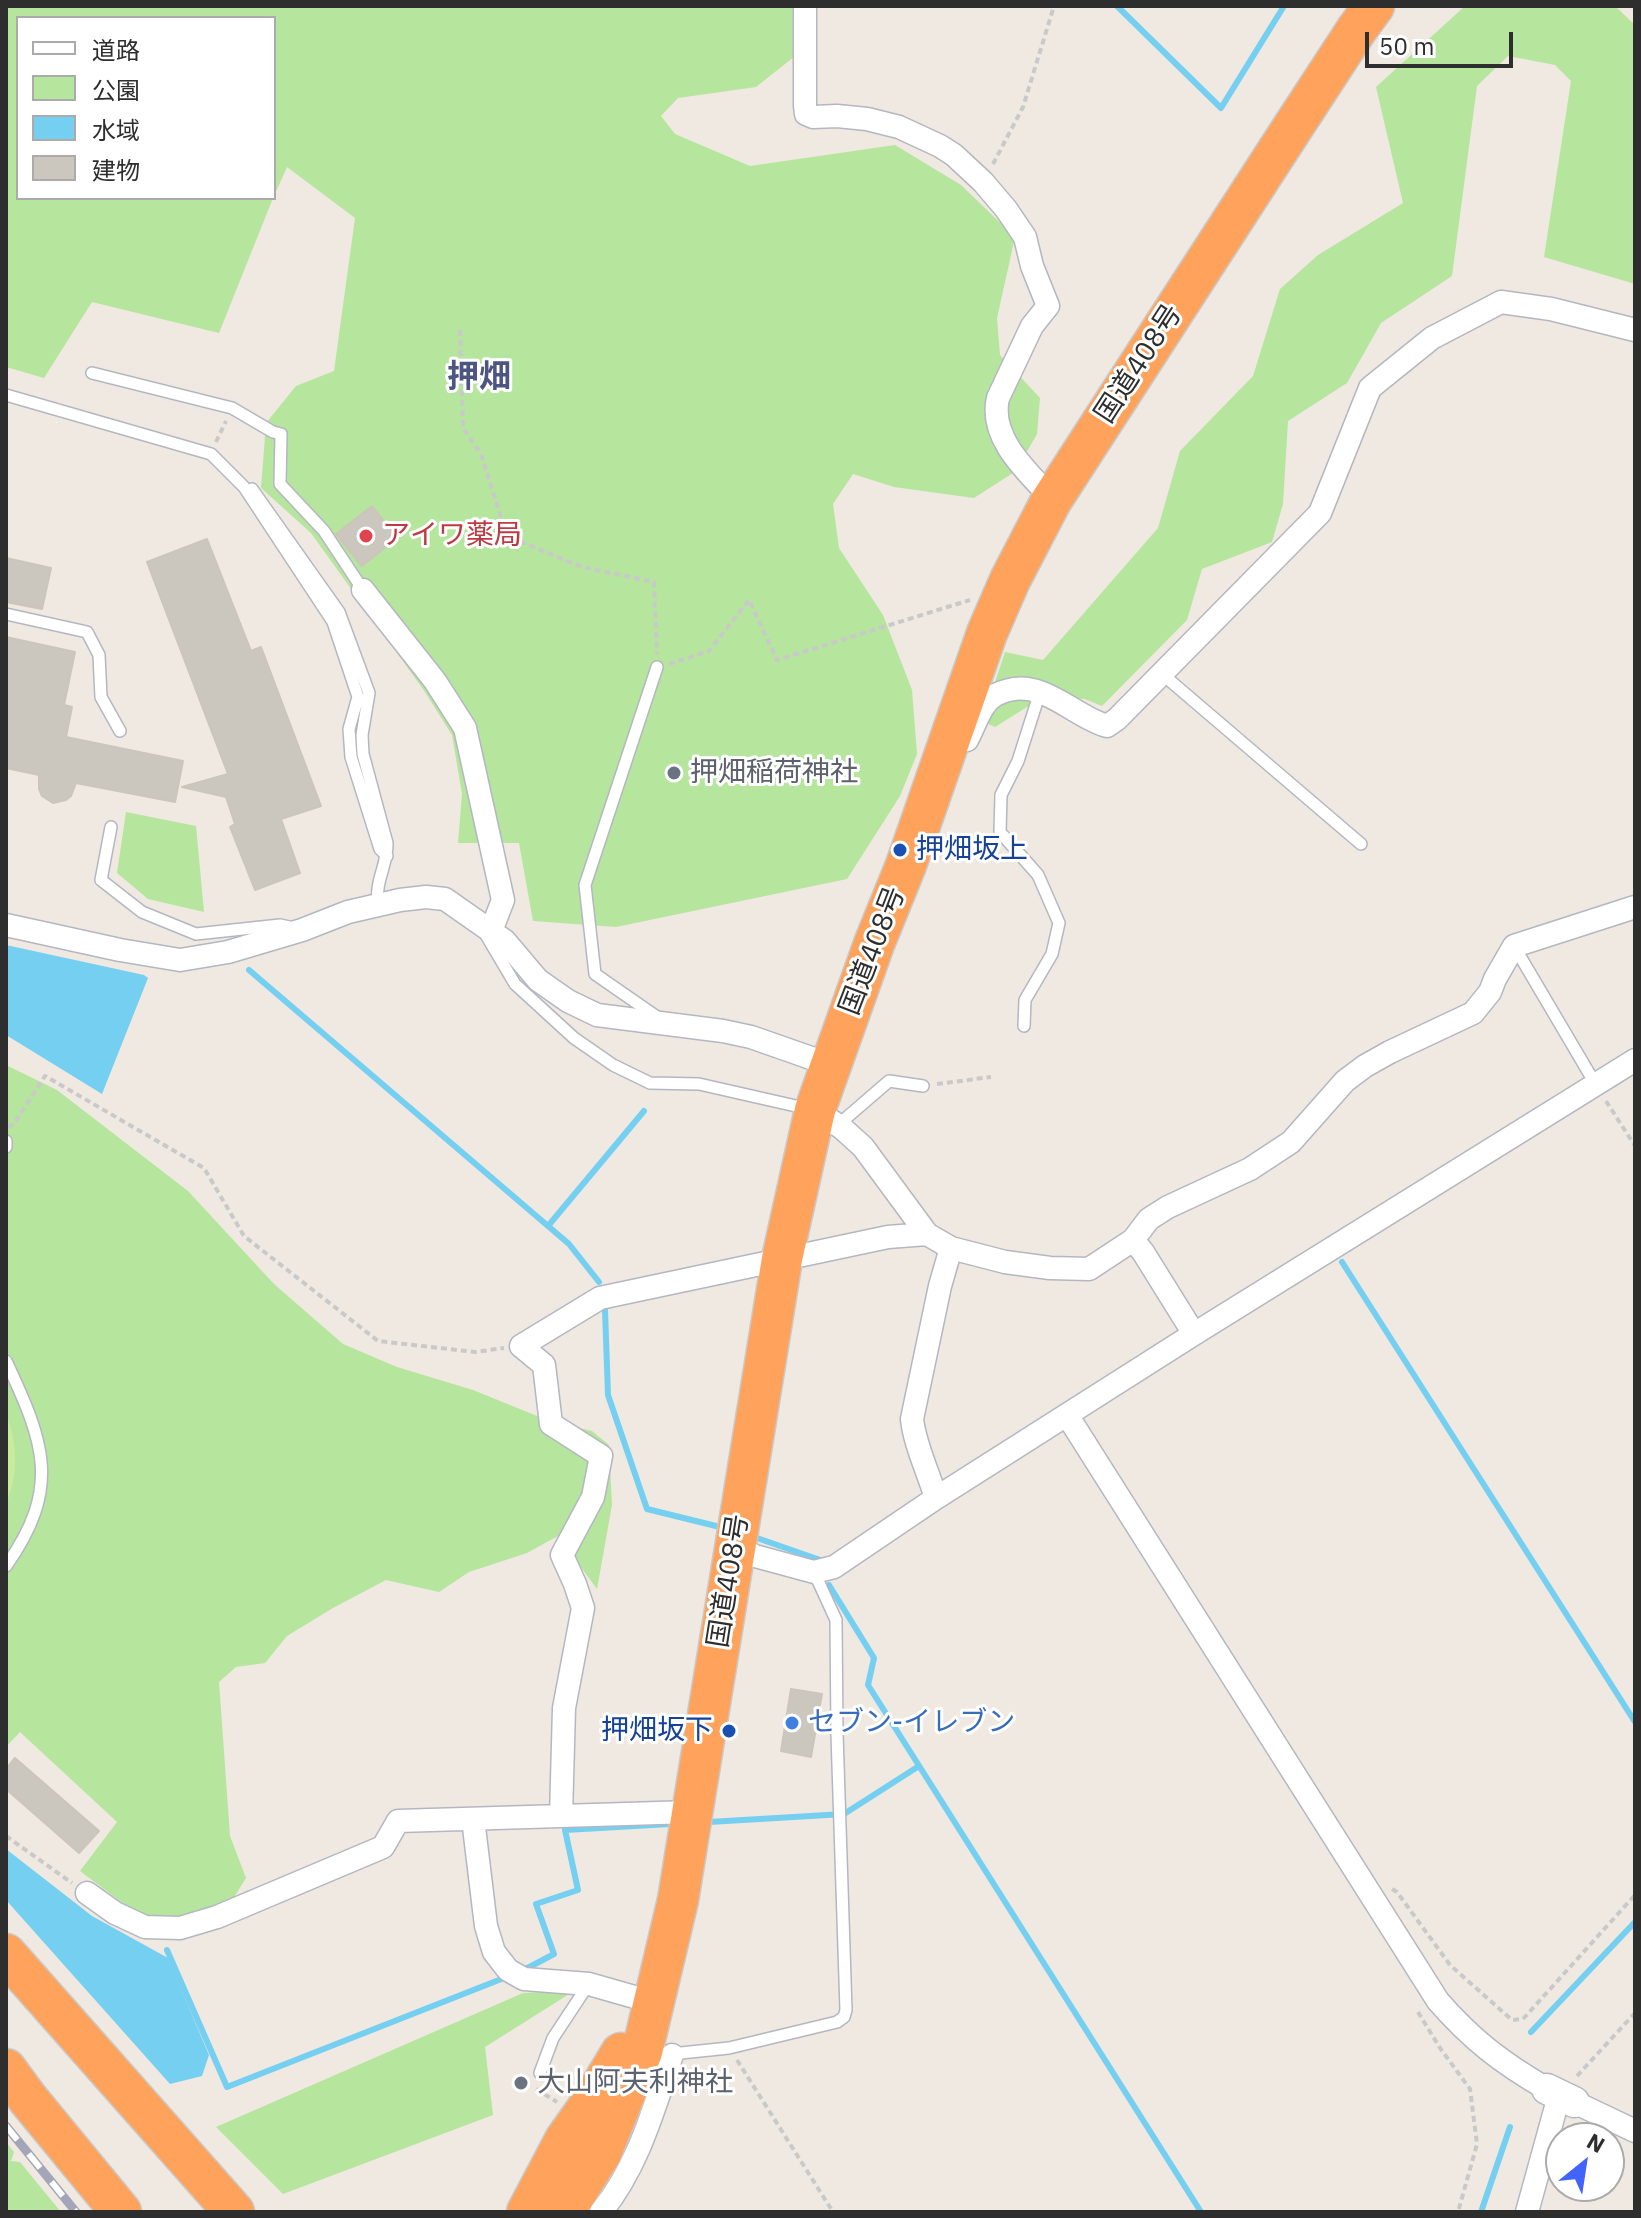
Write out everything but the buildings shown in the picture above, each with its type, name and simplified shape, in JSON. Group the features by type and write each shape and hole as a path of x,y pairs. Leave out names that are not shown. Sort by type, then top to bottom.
{"highway":[{"name":"国道408号","path":"527,2212 565,2140 652,2002 678,1900 782,1259 827,1118 831,1065 906,865 987,633 1006,588 1051,501 1374,6"},
{"path":"6,1954 234,2212"},
{"name":"国道408号","path":"564,2212 657,2053 652,2002"},
{"path":"6,2069 121,2212"}],"street":[{"path":"805,6 806,114 813,117 867,119 899,127 940,146 983,182 1025,237 1032,266 1048,306 1032,326 995,410 1000,431 1010,450 1051,501"},
{"path":"906,865 984,705 995,693 1019,687 1040,692 1098,724 1107,726 1117,719 1320,513 1370,388 1432,338 1501,302 1551,309 1635,330"},
{"path":"363,590 435,681 465,728 503,900 484,926"},
{"path":"6,925 180,960 228,952 302,930 348,912 426,897 445,899 505,941 538,980 568,1001 597,1015 723,1031 751,1037 831,1065"},
{"path":"827,1118 863,1147 927,1234 951,1248 1005,1262 1089,1269 1133,1240 1149,1219 1168,1207 1250,1169 1291,1142 1345,1081 1365,1066 1473,1013 1490,992 1514,946 1635,907"},
{"path":"734,1545 755,1556 814,1572 834,1567 936,1498 1194,1334 1635,1060"},
{"path":"561,1816 564,1708 583,1608 562,1555 593,1497 601,1456 551,1424 544,1365 521,1346 600,1298 888,1237 927,1234"},
{"path":"1133,1240 1194,1334"},
{"path":"936,1498 913,1433 912,1419 951,1248"},
{"path":"1067,1415 1438,2001 1490,2052 1560,2095 1635,2131"},
{"path":"87,1893 115,1913 145,1927 180,1928 217,1917 383,1847 398,1821 691,1812"},
{"path":"473,1819 486,1926 494,1952 516,1974 589,1984 652,2002"},
{"path":"601,2212 626,2174 652,2117 657,2053"},
{"path":"1527,2212 1560,2095"}],"lane":[{"path":"92,373 232,408 281,434 280,484 324,531 363,590"},
{"path":"6,395 211,454 244,487 333,622 358,697 349,729 351,757 380,849 387,856 376,894 379,905"},
{"path":"6,614 87,632 99,655 101,697 120,731"},
{"path":"657,667 585,885 595,974 664,1022"},
{"path":"1161,673 1361,844"},
{"path":"1024,1026 1025,1000 1052,954 1059,923 1038,875 1000,832 1001,795 1018,761 1040,692"},
{"path":"111,827 101,880 142,912 196,934 280,925 302,930"},
{"path":"484,926 515,984 574,1038 613,1065 650,1083 699,1084 827,1118 889,1081 923,1086"},
{"path":"1514,946 1596,1085"},
{"path":"6,1361 29,1410 43,1459 43,1476 32,1524 6,1566"},
{"path":"657,2053 729,2048 837,2022 844,2017 836,1620 814,1572"},
{"path":"540,2073 553,2038 589,1984"}],"path":[{"path":"983,182 1023,107 1054,6"},
{"path":"460,330 463,428 481,454 507,536 582,567 654,582 657,667 709,651 749,600 777,660 1006,588"},
{"path":"211,454 232,408"},
{"path":"6,1128 14,1124 45,1076 204,1168 244,1236 378,1341 475,1352 521,1346"},
{"path":"923,1086 991,1077"},
{"path":"1596,1085 1635,1146"},
{"path":"6,1836 87,1893"},
{"path":"1370,1894 1388,1887 1397,1892 1450,1965 1512,2020 1523,2019 1635,1895"},
{"path":"1415,2007 1470,2089 1477,2144 1458,2212"},
{"path":"1560,2095 1635,2013"},
{"path":"729,2048 833,2212"},
{"path":"536,2089 566,2107"}],"green space":[{"path":"6,6 798,6 814,41 756,87 678,98 661,116 675,134 750,166 895,145 961,185 1015,237 997,318 1000,355 1040,398 1037,434 1016,471 974,498 894,487 853,474 833,504 839,548 883,615 912,690 917,754 900,796 847,879 616,927 533,921 519,843 458,843 462,794 452,735 425,692 311,533 261,488 266,423 296,386 334,371 355,218 287,167 276,192 276,16 16,16 16,200 272,200 219,333 92,302 44,378 6,367"},
{"path":"1465,6 1615,6 1635,25 1635,284 1544,257 1571,81 1555,65 1508,56 1477,86 1452,276 1381,323 1347,383 1288,421 1283,504 1272,542 1202,569 1187,620 1102,706 1085,699 1043,697 995,727 982,721 1005,652 1043,660 1158,528 1180,451 1253,376 1280,289 1318,255 1403,203 1376,87"},
{"path":"126,812 196,826 204,912 148,899 117,873"},
{"path":"6,1065 57,1090 188,1191 274,1284 343,1344 397,1367 473,1390 547,1420 592,1431 609,1445 612,1505 597,1589 558,1536 527,1553 469,1572 439,1592 386,1580 287,1636 265,1663 236,1667 219,1682 230,1836 246,1878 231,1902 166,1922 140,1916 80,1871 117,1822 20,1732 6,1747"},
{"path":"6,1414 13,1436 15,1459 13,1482 6,1504"},
{"path":"574,1991 485,2047 493,2115 283,2194 216,2127 523,1993"},
{"path":"6,2142 14,2152 11,2161 20,2162 61,2212 6,2212"}],"water":[{"path":"6,945 148,978 102,1094 6,1035"},
{"path":"6,1849 92,1916 168,1958 209,2055 202,2076 170,2084 6,1900"}],"waterway":[{"path":"1117,6 1221,108 1284,6"},
{"path":"249,970 569,1244 599,1282"},
{"path":"548,1226 644,1111"},
{"path":"1342,1262 1635,1722"},
{"path":"605,1310 608,1395 647,1509 720,1527"},
{"path":"757,1538 823,1561"},
{"path":"829,1585 874,1658 868,1685 1201,2212"},
{"path":"709,1822 844,1814 919,1766"},
{"path":"520,1972 554,1954 536,1904 578,1890 565,1830 670,1824"},
{"path":"1531,2032 1635,1922"},
{"path":"167,1950 227,2087 509,1976"},
{"path":"1481,2212 1510,2127"}],"railway":[{"path":"6,2126 76,2212"}],"place":[{"name":"アイワ薬局","path":"366,536"},
{"name":"押畑稲荷神社","path":"674,773"},
{"name":"押畑坂上","path":"900,850"},
{"name":"セブン-イレブン","path":"792,1723"},
{"name":"押畑坂下","path":"729,1731"},
{"name":"大山阿夫利神社","path":"521,2083"}],"district":[{"name":"押畑","path":"479,378"}]}
